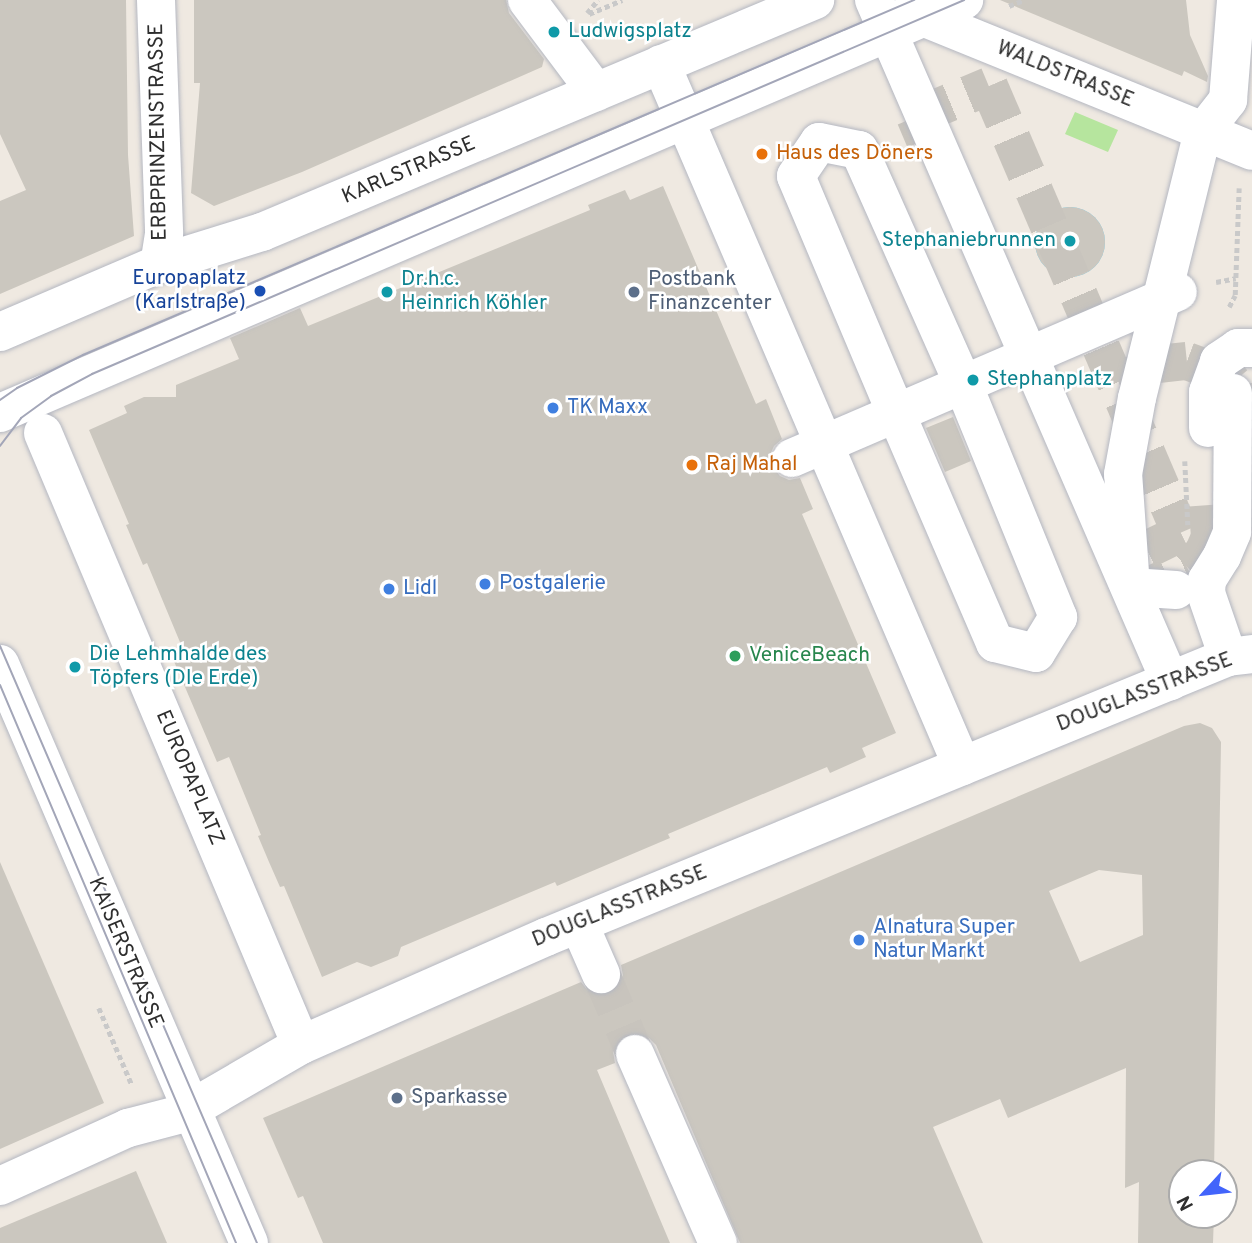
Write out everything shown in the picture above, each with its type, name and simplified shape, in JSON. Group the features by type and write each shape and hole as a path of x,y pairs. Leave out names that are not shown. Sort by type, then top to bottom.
{"street":[{"name":"ERBPRINZENSTRASSE","path":"156,0 164,234 159,264"},
{"path":"527,0 596,92"},
{"name":"KARLSTRASSE","path":"0,332 159,264 262,232 815,0"},
{"path":"924,17 964,0"},
{"path":"1131,587 1124,474 1137,398 1177,292 1203,132 1228,100 1236,0"},
{"path":"0,413 685,119 880,11 1027,356 1131,587 1170,681"},
{"name":"WALDSTRASSE","path":"880,11 924,17 1252,151"},
{"path":"661,64 685,119 808,451 962,766"},
{"path":"819,142 859,150 963,384 1058,617 1036,653 995,643 896,413 796,176 819,142"},
{"path":"808,451 1177,292"},
{"path":"1208,505 1209,392 1213,375 1225,354 1238,348 1252,348"},
{"path":"1233,393 1232,532 1223,556 1207,580 1206,593 1240,656"},
{"name":"EUROPAPLATZ","path":"44,433 301,1045"},
{"path":"1131,587 1176,590"},
{"name":"DOUGLASSTRASSE","path":"0,1186 128,1128 190,1093 579,924 1130,697 1240,656"},
{"name":"KAISERSTRASSE","path":"0,664 190,1093 249,1243"},
{"path":"579,924 601,974"},
{"path":"635,1054 718,1243"}],"path":[{"path":"578,8 584,16 622,0"},
{"path":"99,1008 127,1073"}],"green space":[{"path":"1075,112 1118,130 1108,152 1065,134"}],"water":[{"name":"Stephaniebrunnen","path":"1077,207 1090,213 1099,222 1103,228 1103,256 1095,267 1084,275 1063,277 1045,267 1037,256 1035,235 1045,217 1056,209"}],"building":[{"path":"0,0 126,0 128,155 134,236 0,294 0,201 26,190 0,134"},
{"path":"194,0 506,0 509,13 544,59 542,67 302,172 214,206 191,193 200,83 194,83"},
{"path":"1000,0 1186,0 1190,35 1208,76 1207,82 1184,71 1182,76"},
{"path":"663,186 756,404 766,399 782,439 774,446 770,455 772,466 780,476 789,480 800,478 813,509 802,514 896,733 862,748 866,757 830,773 827,767 668,834 670,838 557,886 555,882 401,947 398,956 371,967 357,962 322,977 284,886 280,887 258,836 261,835 229,757 217,762 170,652 182,647 147,563 143,565 126,525 129,524 89,430 127,413 124,406 144,397 176,397 176,385 239,359 230,338 300,308 308,326 590,210 588,205 625,190 630,200"},
{"name":"Stephaniebrunnen","path":"1077,207 1090,213 1099,222 1103,228 1103,256 1095,267 1084,275 1063,277 1045,267 1037,256 1035,235 1045,217 1056,209"},
{"path":"953,417 971,461 945,472 926,428"},
{"path":"1200,723 1212,728 1221,742 1214,1159 1168,1159 1168,1229 1214,1229 1213,1243 1138,1243 1139,1182 1125,1188 1126,1068 1008,1118 1000,1099 933,1127 983,1243 740,1243 656,1045 647,1036 637,1032 626,1034 618,1041 613,1051 615,1063 597,1070 670,1243 323,1243 303,1196 298,1198 263,1118 581,982 589,992 599,996 609,994 619,986 623,976 621,965 1184,726","holes":["1099,870 1142,875 1143,935 1080,962 1049,891"]},
{"path":"0,862 104,1103 0,1149"},
{"path":"136,1171 167,1243 0,1243 0,1228"}],"tunnel":[{"path":"925,140 915,117 989,86 1181,533 1107,569"},
{"path":"1118,381 1158,364 1187,361 1227,376 1233,383 1233,393"},
{"path":"1133,593 1188,568 1203,553 1210,537 1208,505"},
{"path":"601,974 635,1054"}],"tram line":[{"path":"0,400 17,388 83,355 914,0"},
{"path":"0,446 21,418 51,396 92,374 964,0"},
{"path":"0,646 257,1243"},
{"path":"0,685 236,1243"}],"place":[{"name":"Ludwigsplatz","path":"554,32"},
{"name":"Haus des Döners","path":"762,154"},
{"name":"Stephaniebrunnen","path":"1070,241"},
{"name":"Europaplatz (Karlstraße)","path":"260,291"},
{"name":"Dr.h.c. Heinrich Köhler","path":"387,292"},
{"name":"Postbank Finanzcenter","path":"634,292"},
{"name":"Stephanplatz","path":"973,380"},
{"name":"TK Maxx","path":"553,408"},
{"name":"Raj Mahal","path":"692,465"},
{"name":"Postgalerie","path":"485,584"},
{"name":"Lidl","path":"389,589"},
{"name":"VeniceBeach","path":"735,656"},
{"name":"Die Lehmhalde des Töpfers (DIe Erde)","path":"75,667"},
{"name":"Alnatura Super Natur Markt","path":"859,940"},
{"name":"Sparkasse","path":"397,1098"}]}
